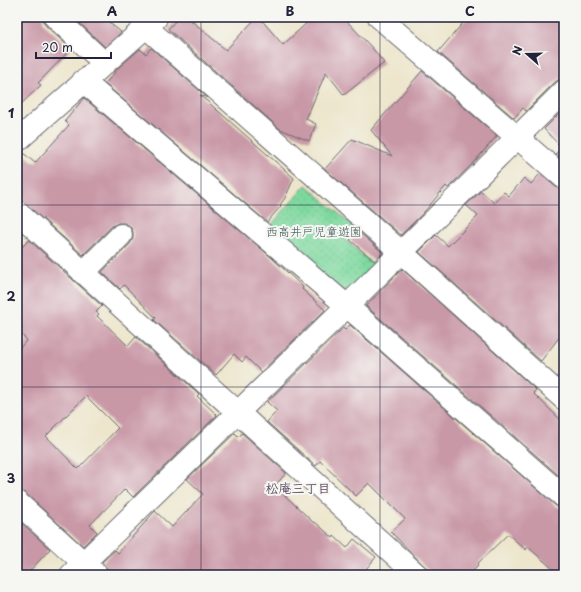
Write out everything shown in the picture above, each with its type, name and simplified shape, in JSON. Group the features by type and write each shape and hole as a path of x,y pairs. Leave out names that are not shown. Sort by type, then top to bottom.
{"street":[{"path":"55,17 104,62"},
{"path":"379,17 564,178"},
{"path":"17,141 104,62 151,22 401,252 564,398"},
{"path":"83,82 347,306 564,497"},
{"path":"17,502 84,571 238,412 564,91"},
{"path":"17,212 417,575"},
{"path":"84,273 121,235"}],"green space":[{"name":"西高井戸児童遊園","path":"306,185 354,227 344,239 374,265 344,298 267,230"}],"building":[{"path":"17,17 43,17 43,21 46,26 71,49 38,83 41,85 17,108"},
{"path":"73,17 102,17 121,32 105,47"},
{"path":"179,17 187,17 226,50 257,17 259,17 283,45 313,17 343,17 384,63 344,95 326,72 306,119 316,124 309,141 280,129 168,29"},
{"path":"468,17 564,17 564,79 560,79 555,82 526,111 523,108 514,118 438,52"},
{"path":"151,48 208,98 200,95 294,178 285,198 280,205 281,206 267,222 105,84 119,67 140,49 146,54"},
{"path":"422,71 497,136 448,188 446,186 424,212 401,235 325,169 352,139 392,156 371,130"},
{"path":"84,98 272,258 325,310 261,372 246,357 242,362 234,354 216,375 154,320 156,318 124,285 120,289 102,272 130,244 133,238 133,232 130,226 124,223 118,223 112,226 83,255 25,203 17,200 17,153 22,152 35,163 69,125 65,121"},
{"path":"564,109 564,161 556,154 561,147 544,129"},
{"path":"540,174 556,187 564,190 564,331 541,361 419,252 436,235 448,246 478,216 466,205 481,191 494,203 504,192 509,196 524,178 531,184"},
{"path":"358,231 383,253 374,261 350,240"},
{"path":"29,240 102,306 96,312 99,314 97,316 128,346 136,337 199,394 197,396 217,415 133,497 125,489 90,525 97,532 83,546 25,493 17,490 17,351 27,340 17,330 17,252","holes":["86,396 118,428 78,469 46,436"]},
{"path":"402,269 536,390 533,393 564,423 564,480 366,306"},
{"path":"350,325 556,506 564,509 564,575 560,575 528,547 526,550 508,534 477,564 478,566 469,575 433,575 391,532 405,519 369,483 356,496 320,461 316,466 267,422 277,411 267,402 343,328 345,330"},
{"path":"235,433 239,437 242,433 286,473 275,486 314,523 315,522 333,538 334,536 347,548 354,539 376,557 361,575 109,575 109,571 102,562 115,550 118,553 155,511 172,527 203,494 187,479"},
{"path":"17,519 50,549 26,575 17,575"}],"district":[{"name":"松庵三丁目","path":"298,487"}]}
